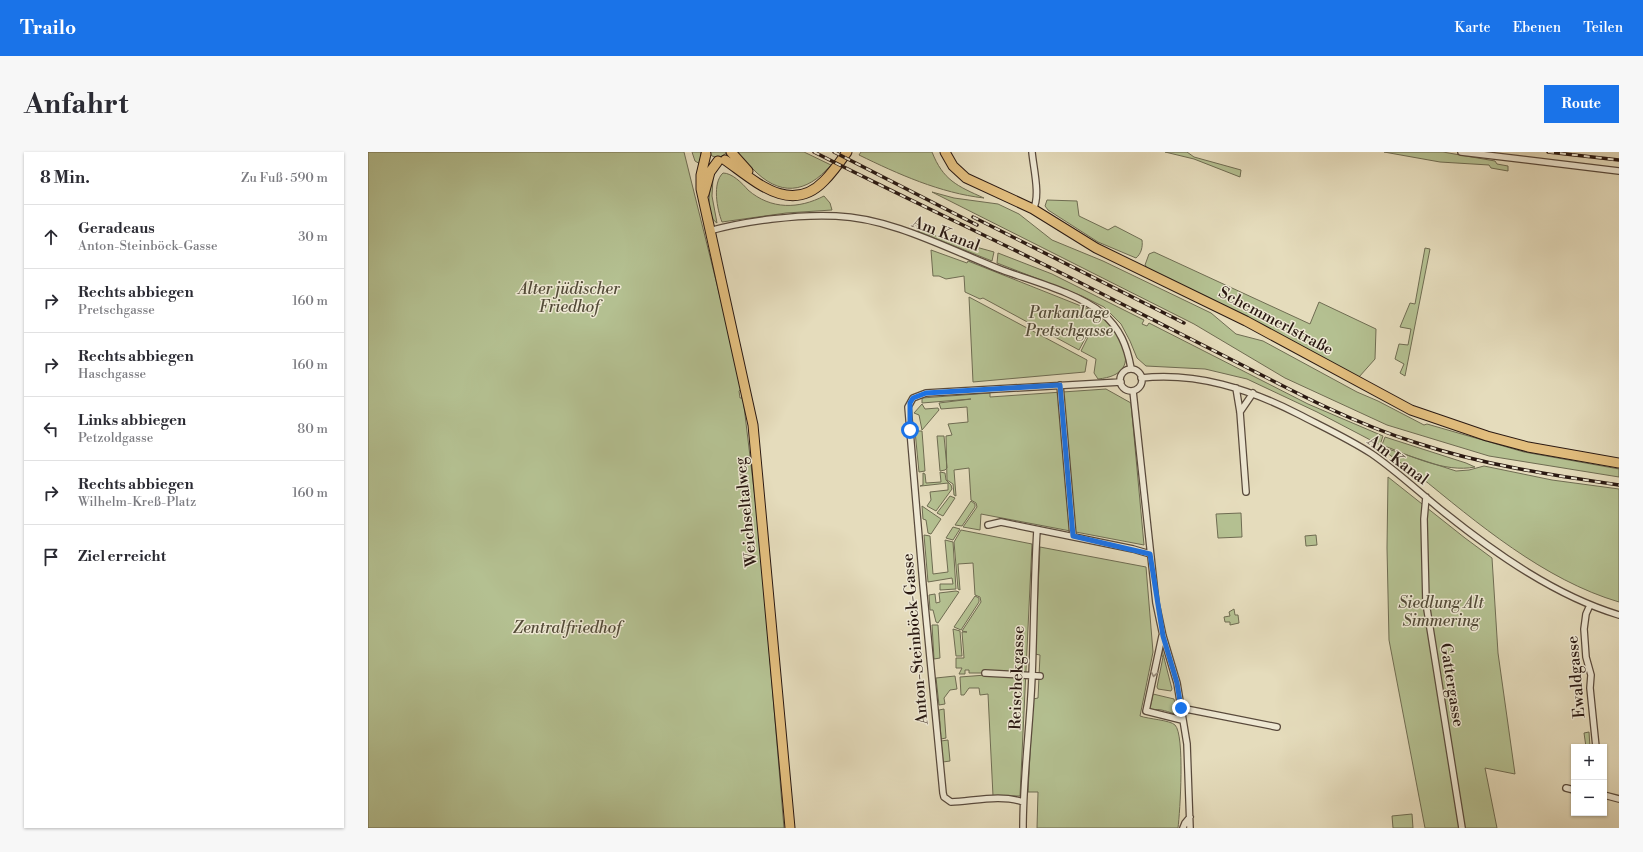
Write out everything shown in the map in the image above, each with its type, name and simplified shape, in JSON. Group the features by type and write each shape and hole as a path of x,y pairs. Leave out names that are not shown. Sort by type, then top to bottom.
{"main road":[{"name":"Weichseltalweg","path":"704,198 710,172 731,152"},
{"path":"731,152 756,182"},
{"path":"721,160 764,188 779,194 788,195 805,193 825,180 847,152"},
{"name":"Schemmerlstraße","path":"945,152 953,166 966,178 1033,209 1096,248 1246,321 1411,410 1487,436 1528,447 1619,463"},
{"name":"Weichseltalweg","path":"705,153 711,159 721,160"},
{"name":"Weichseltalweg","path":"705,153 701,175 709,231 753,425 790,828"}],"street":[{"path":"1032,152 1037,193 1036,203 1033,209"},
{"path":"1461,152 1619,171"},
{"name":"Am Kanal","path":"709,231 771,220 800,217 836,216 864,219 895,228 1065,294 1094,307 1116,328 1125,343 1131,368"},
{"path":"1131,368 1139,372 1141,378 1139,386 1133,391 1125,389 1121,382 1124,373 1131,368"},
{"name":"Am Kanal","path":"1141,378 1183,378 1216,383 1252,393 1280,405 1362,448 1497,552 1548,583 1590,605 1619,615"},
{"path":"1073,536 1060,385 1121,382"},
{"name":"Anton-Steinböck-Gasse","path":"1023,802 1016,799 976,799 951,802 944,797 922,585 909,414 910,403 913,398 926,393 1060,385"},
{"path":"1236,388 1240,412 1246,492"},
{"path":"1133,391 1150,554 1163,636 1176,678 1187,744 1190,828"},
{"path":"1240,412 1252,393"},
{"name":"Gattergasse","path":"1426,497 1424,519 1426,603 1462,828"},
{"path":"988,525 1001,522 1073,536 1150,554"},
{"name":"Reischekgasse","path":"1023,828 1023,802 1032,676 1033,603 1037,530"},
{"name":"Ewaldgasse","path":"1590,605 1586,614 1584,629 1586,657 1591,675 1590,688 1596,744"},
{"path":"1163,636 1146,711 1182,720"},
{"path":"985,673 1040,676"},
{"path":"1181,708 1277,727"},
{"path":"1566,788 1571,789"},
{"path":"1607,797 1619,799"},
{"path":"1183,828 1190,817"}],"green space":[{"name":"Alter jüdischer Friedhof","path":"368,152 684,152 736,361 741,389 739,391 740,398 743,398 760,540 784,828 368,828"},
{"path":"692,152 701,152 700,164 695,161"},
{"path":"709,152 728,152 719,158 712,156"},
{"path":"738,152 804,152 831,165 822,175 812,182 792,188 782,187 772,184 762,177 744,161"},
{"path":"861,152 932,152 936,162 946,176 959,186 984,198 951,192 920,182 859,155"},
{"path":"1165,152 1187,152 1194,157 1241,170 1240,177 1194,159"},
{"path":"1384,152 1443,152 1495,161 1497,164 1508,166 1508,171 1491,168 1489,165 1440,162"},
{"path":"723,173 733,177 757,197 766,201 776,204 795,205 824,196 830,203 832,210 786,213 722,222 716,196 718,183"},
{"path":"713,178 712,196 717,223 713,220 709,209 709,195"},
{"path":"932,192 954,198 998,204 1019,214 1052,240 1103,261 1211,313 1236,334 1263,341 1357,392 1378,401 1424,425 1427,424 1524,452 1619,469 1619,477 1489,456 1387,425 1285,378 1194,324"},
{"path":"1047,200 1077,201 1079,216 1108,230 1115,226 1142,240 1142,248 1139,254 1136,258 1098,242 1048,210 1045,206"},
{"path":"915,225 929,234 994,252 992,261 919,232"},
{"path":"1425,248 1430,249 1405,376 1400,373 1404,364 1395,359 1399,344 1408,345 1411,329 1400,327 1410,303 1415,304"},
{"name":"Parkanlage Pretschgasse","path":"931,250 967,263 968,261 1096,312 1105,320 1120,340 1124,351 1125,361 1122,369 1113,375 1098,379 1094,373 1096,359 1081,351 1088,337 1086,337 1079,350 983,298 980,299 965,292 964,276 946,279 939,276 933,276"},
{"path":"1154,252 1310,324 1319,302 1376,329 1375,359 1359,377 1147,268 1145,265 1149,254"},
{"path":"998,253 1052,274 1144,320 1142,324 1147,326 1149,323 1308,404 1383,436 1380,445 1317,412 1247,379 1205,369 1146,366 1137,358 1121,324 1104,307 1082,296 997,263"},
{"path":"969,297 1087,360 1085,372 973,382"},
{"path":"1106,389 1131,403 1144,545 981,514 980,530 963,527 977,507 976,503 971,500 969,468 954,470 956,496 954,495 953,484 947,480 946,436 952,435 948,424 968,422 967,407 941,409 939,403 971,399 922,403 922,398 990,393 990,397"},
{"path":"922,404 925,409 938,408 939,410 922,430 919,415 914,413"},
{"path":"915,431 922,431 925,471 919,472"},
{"path":"937,436 944,436 947,468 940,471"},
{"path":"1385,437 1475,467 1452,468 1440,466 1416,458 1382,445"},
{"path":"1382,447 1456,471 1469,470 1484,466 1552,480 1619,489 1619,602 1564,580 1512,548 1463,512 1417,474 1385,451"},
{"path":"940,472 945,473 946,480 951,485 952,489 936,511 927,506 931,500 930,492 948,490 948,483 920,486 923,485 923,473 925,474 926,483 941,482"},
{"name":"Siedlung Alt Simmering","path":"1388,477 1492,558 1498,653 1515,774 1485,768 1497,828 1425,828 1389,640 1387,548"},
{"path":"950,496 955,498 943,516 937,513"},
{"path":"971,501 975,504 975,507 962,526 955,525"},
{"path":"922,506 941,519 931,534 928,533 926,520 923,519"},
{"path":"1241,513 1242,537 1218,538 1216,514"},
{"path":"953,527 960,529 953,540 946,538"},
{"path":"961,530 1032,544 1020,796 993,796 988,694 980,695 979,688 969,688 964,695 961,695 960,677 986,675 986,673 969,673 969,670 965,670 965,674 959,674 962,668 956,668 956,658 964,658 962,632 967,632 962,631 981,602 980,597 975,595 973,563 958,564 960,590 958,589 954,542"},
{"path":"924,535 930,536 933,574 948,572 945,540 953,542 956,589 940,590 940,584 953,584 952,578 928,582"},
{"path":"1316,535 1317,545 1306,546 1305,536"},
{"path":"1040,547 1146,567 1153,652 1140,716 1172,723 1175,725 1178,732 1180,743 1181,774 1178,828 1037,828 1038,792 1028,792 1033,699 1038,698 1040,655 1035,654"},
{"path":"959,592 938,623 936,622 933,610 930,610 929,595 935,594 936,603 940,602 939,593"},
{"path":"975,596 979,598 979,602 961,630 954,627"},
{"path":"1234,609 1235,615 1238,615 1239,623 1230,625 1230,622 1225,622 1224,617 1230,616 1229,612"},
{"path":"932,625 938,625 940,658 934,659"},
{"path":"953,629 960,631 962,656 956,656"},
{"path":"1162,650 1172,689 1171,691 1158,689 1157,687 1163,657 1161,654"},
{"path":"955,676 957,689 950,690 944,698 945,704 939,705 936,678"},
{"path":"1153,694 1174,699 1177,715 1161,710 1151,710 1150,708"},
{"path":"944,709 946,738 941,739 939,710"},
{"path":"1589,732 1590,744 1586,744 1584,733"},
{"path":"948,740 950,761 943,762 941,741"},
{"path":"1412,814 1413,828 1393,828 1392,816"}],"railway":[{"path":"814,152 1350,418 1442,451 1543,473 1619,485"},
{"path":"834,152 977,225"},
{"path":"1548,152 1619,160"},
{"path":"973,217 1184,323"}],"route":[{"path":"910,430 908,408 910,403 913,398 926,393 1060,385 1073,536 1150,554 1156,603 1165,646 1177,683 1181,708"}],"park label":[{"name":"Zentralfriedhof","path":"567,628"}]}
